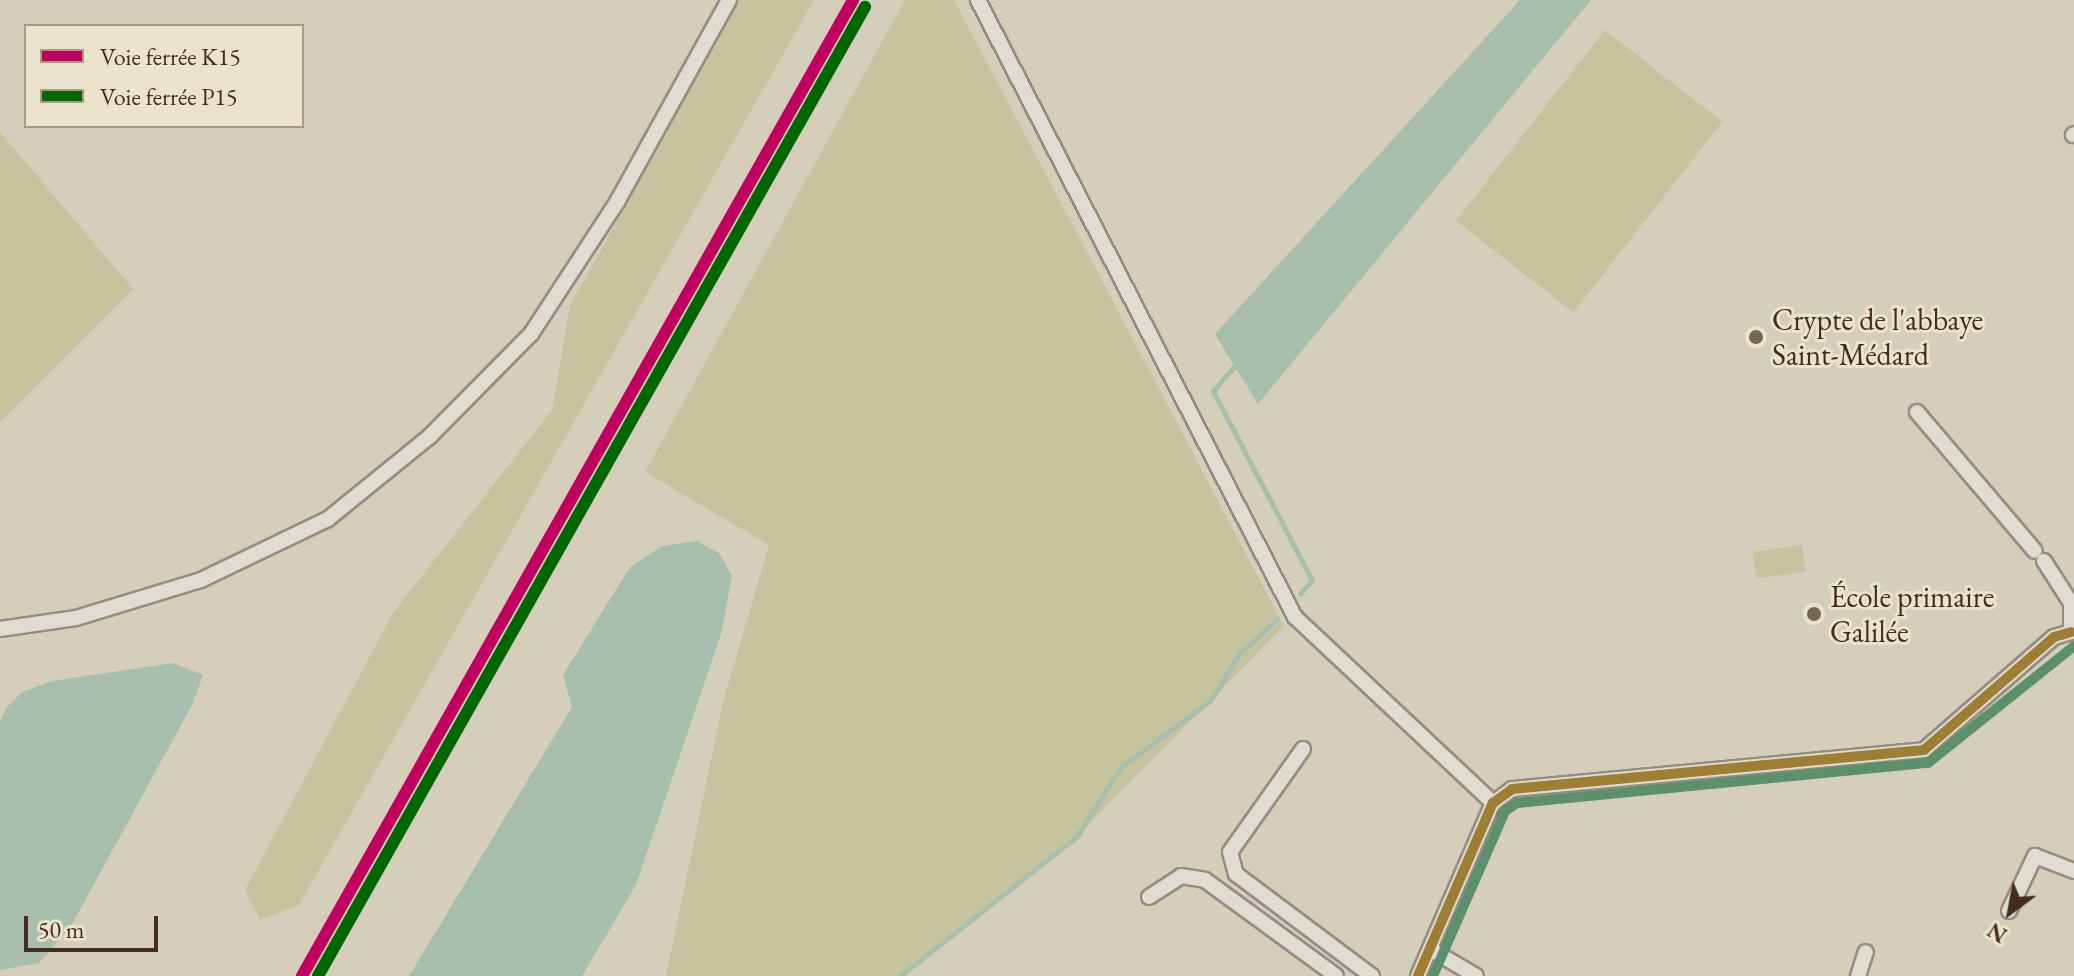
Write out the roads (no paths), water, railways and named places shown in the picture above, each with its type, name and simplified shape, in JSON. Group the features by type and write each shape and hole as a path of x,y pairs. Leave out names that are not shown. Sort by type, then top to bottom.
{"street":[{"path":"0,629 76,618 201,580 328,519 430,436 531,334 617,202 729,0"},
{"path":"978,0 1295,617 1493,803"},
{"path":"1418,976 1493,803 1512,789 1924,750 2054,637 2072,633 2071,603 2040,556 1917,412"},
{"path":"1303,749 1230,852 1236,874 1372,976"},
{"path":"2009,911 2035,856 2074,871"},
{"path":"1149,897 1181,876 1205,880 1336,976"},
{"path":"1430,949 1476,976"},
{"path":"1858,976 1866,952"}],"waterway":[{"path":"1238,362 1213,391 1312,580 1300,594"},
{"path":"900,976 1077,836 1121,767 1210,701 1240,653 1277,619"}],"rail line":[{"name":"K15","path":"302,976 853,0"},
{"name":"P15","path":"318,976 865,7"}],"place":[{"name":"Crypte de l'abbaye Saint-Médard","path":"1756,337"},
{"name":"École primaire Galilée","path":"1814,614"}]}
